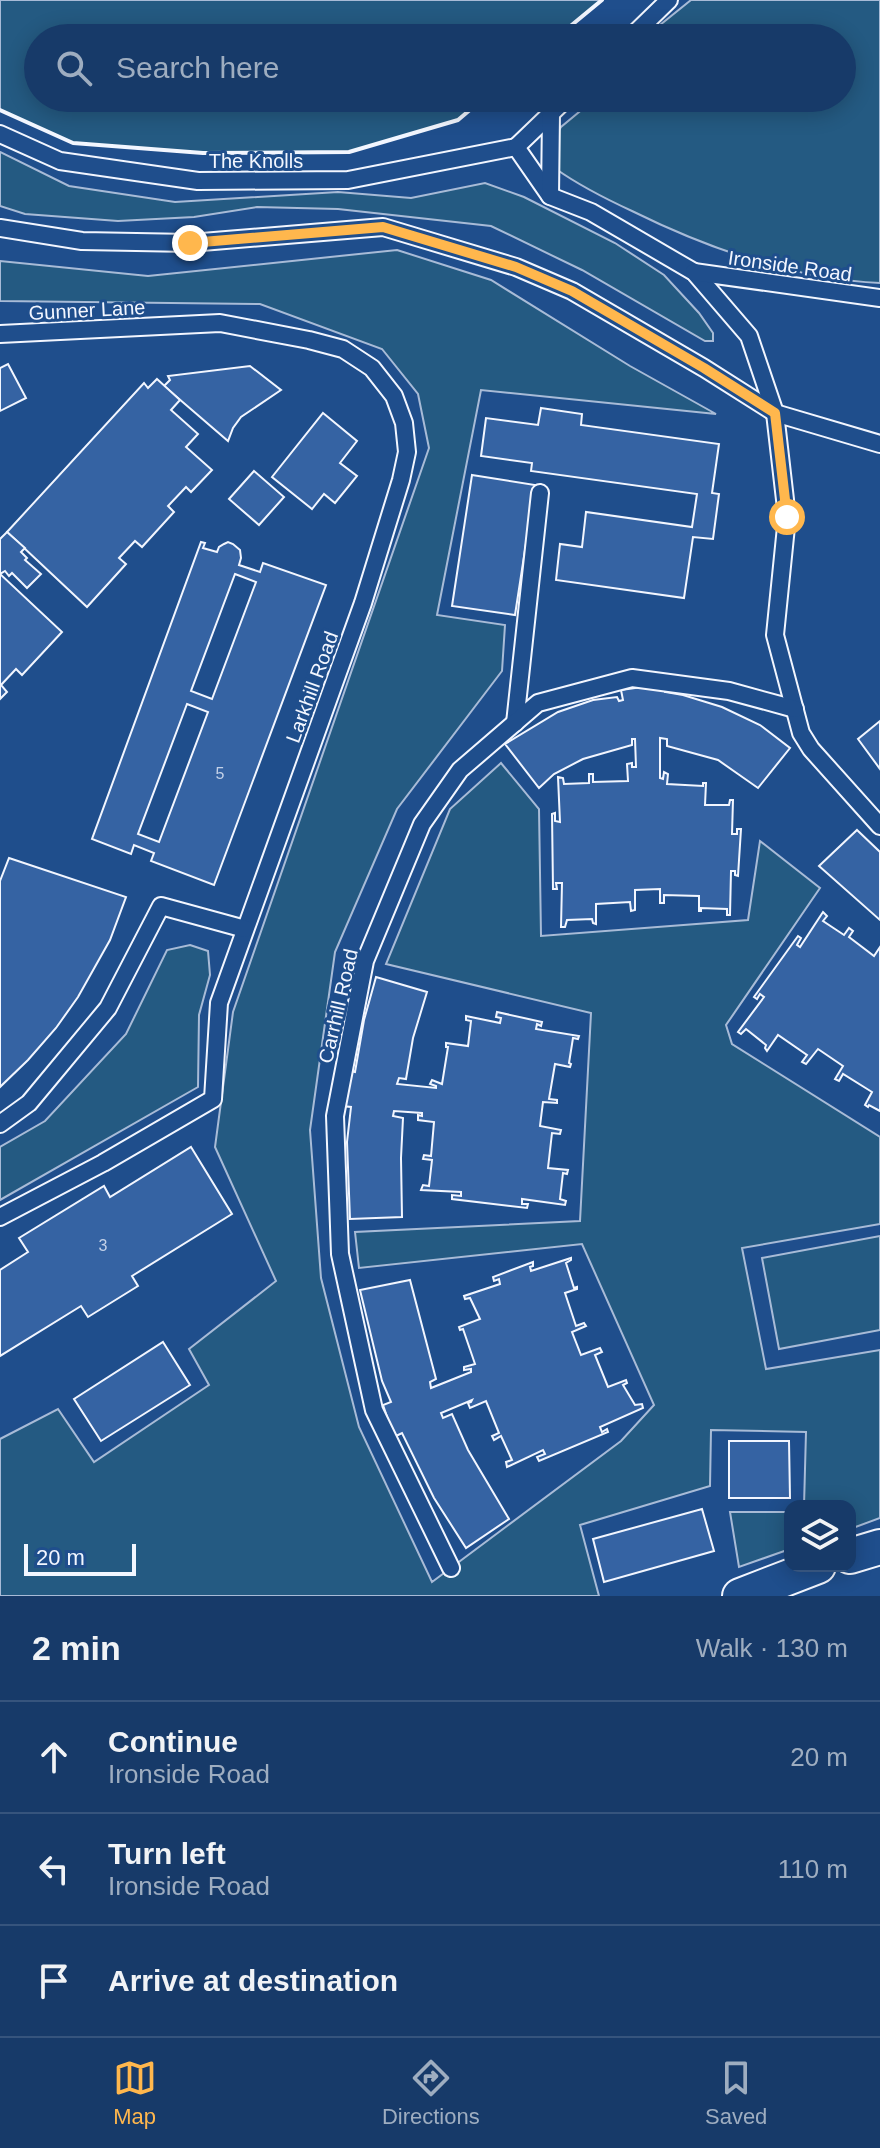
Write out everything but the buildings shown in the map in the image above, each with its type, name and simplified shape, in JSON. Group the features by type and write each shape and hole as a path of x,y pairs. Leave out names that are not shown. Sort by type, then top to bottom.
{"street":[{"path":"856,1554 880,1547"},
{"path":"740,1596 802,1572"}],"lane":[{"path":"644,24 669,0"},
{"path":"550,196 516,147 551,114"},
{"path":"550,196 551,114"},
{"name":"The Knolls","path":"0,134 60,161 198,181 348,180 516,147"},
{"name":"Ironside Road","path":"550,196 591,212 694,272 749,336 775,413 787,517 775,635 801,733 811,749 880,826"},
{"path":"0,228 82,241 190,243 383,227 516,267 572,291 775,413 880,444"},
{"name":"Ironside Road","path":"694,272 880,298"},
{"name":"Larkhill Road","path":"0,1217 103,1163 213,1099 219,1003 363,603 407,452 404,423 394,396 372,368 343,349 220,323 176,326"},
{"name":"Gunner Lane","path":"0,334 176,326"},
{"path":"515,723 540,493"},
{"name":"Carrhill Road","path":"451,1568 374,1410 340,1254 335,1116 365,961 422,824 460,770 538,703 632,678 729,691 795,709"},
{"path":"0,1124 29,1103 108,1008 161,906 245,929"}],"shaded area":[{"path":"0,0 602,0 573,24 24,24 24,112 467,112 458,120 349,152 203,153 73,143 0,110"},
{"path":"691,0 880,0 880,283 815,275 752,260 661,225 584,187 556,169 552,142 561,127 579,112 856,112 856,24 661,24"},
{"path":"0,152 69,186 175,202 338,192 411,198 485,183 524,197 615,243 664,275 699,313 713,333 713,341 705,341 582,270 491,226 338,209 257,207 194,217 118,221 25,214 0,206"},
{"path":"397,250 491,280 630,366 716,414 481,390 437,615 505,625 502,671 397,809 335,952 310,1130 321,1278 359,1427 432,1582 621,1441 654,1405 582,1244 359,1268 355,1232 580,1221 591,1013 386,964 450,809 501,763 539,809 541,936 748,920 760,841 820,888 726,1025 732,1044 880,1137 880,1224 742,1248 766,1369 880,1350 880,1518 856,1527 856,1500 804,1500 806,1432 711,1430 710,1486 580,1525 599,1596 0,1596 0,1439 58,1409 94,1462 209,1385 189,1349 276,1281 215,1147 233,1012 429,448 418,394 382,349 260,304 0,301 0,261 148,276"},
{"path":"190,945 208,951 210,975 199,1015 198,1087 0,1200 0,1147 45,1121 126,1034 167,950"},
{"path":"880,1236 880,1330 779,1349 762,1258"},
{"path":"730,1512 784,1512 784,1551 739,1567"}],"wall":[{"path":"573,24 602,0"},
{"path":"0,110 73,143 203,153 349,152 458,120 467,112"}],"route":[{"path":"190,243 383,227 516,267 572,291 775,413 787,517"}]}
